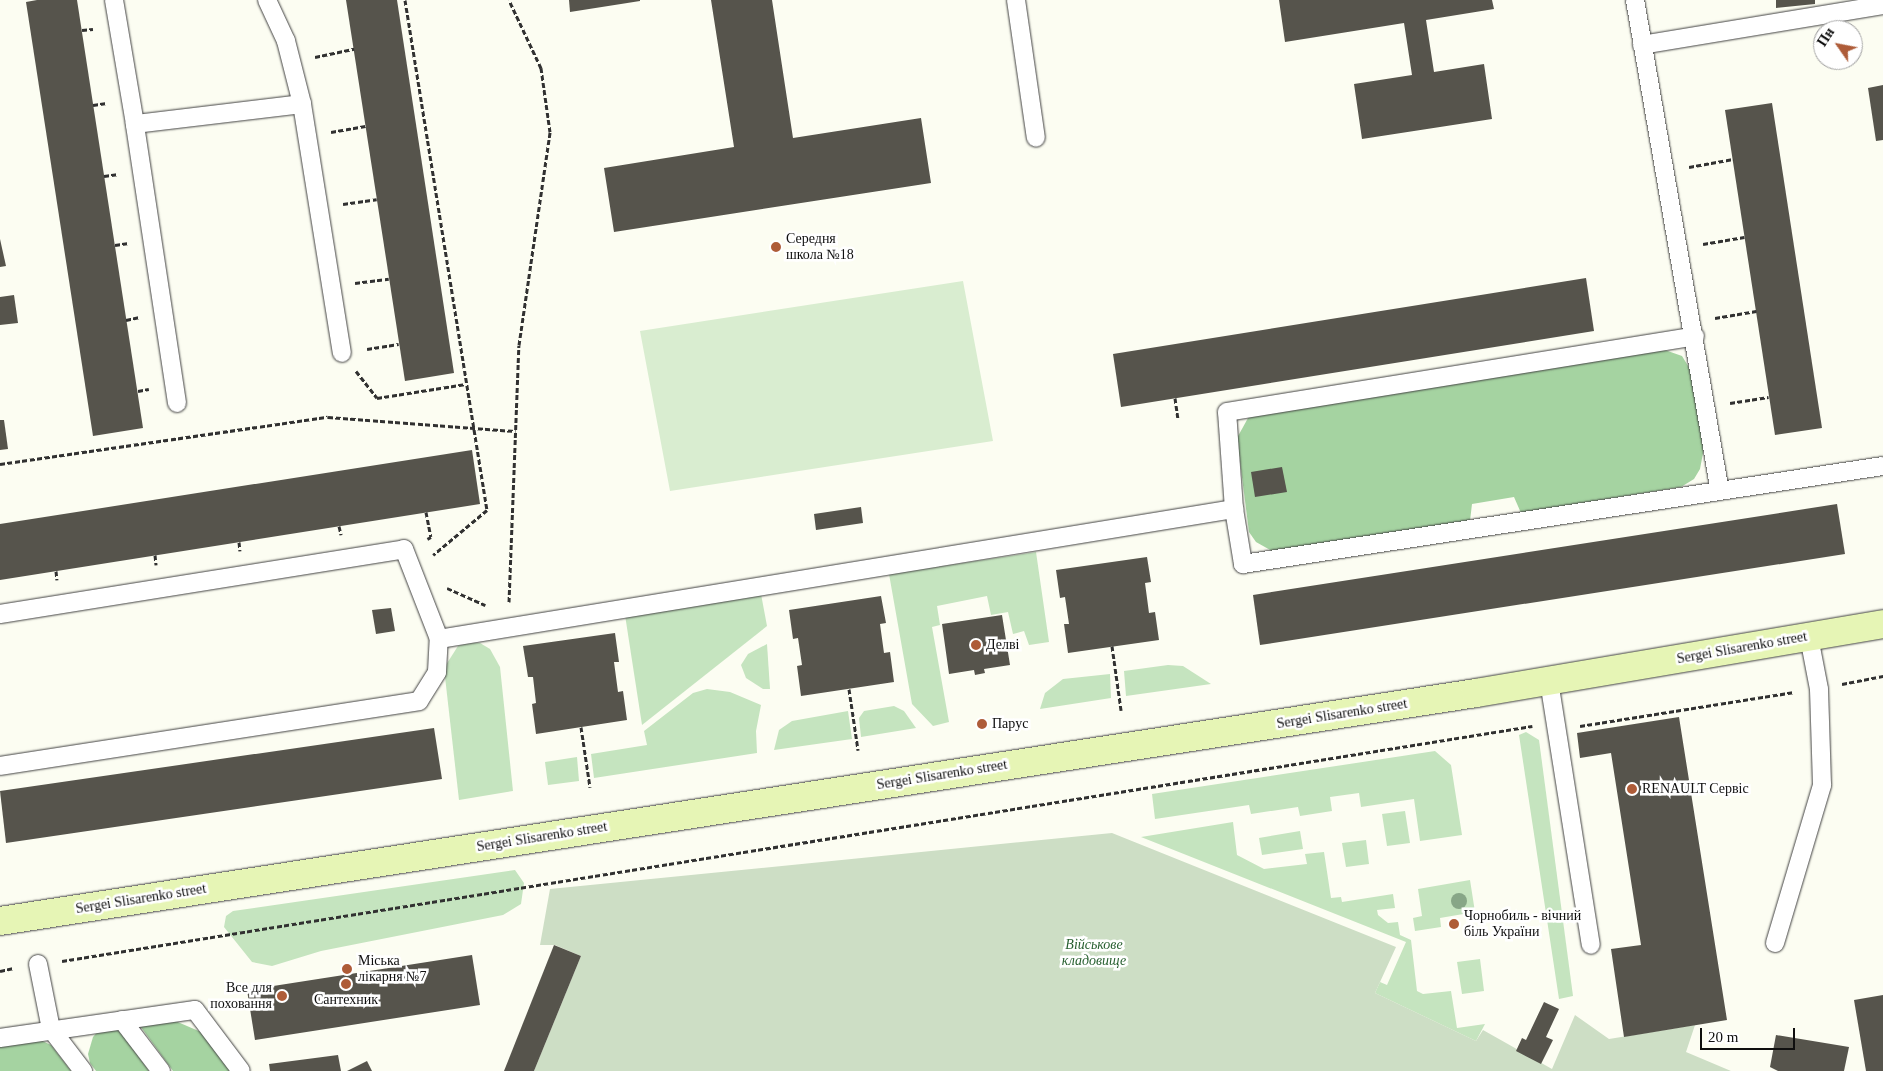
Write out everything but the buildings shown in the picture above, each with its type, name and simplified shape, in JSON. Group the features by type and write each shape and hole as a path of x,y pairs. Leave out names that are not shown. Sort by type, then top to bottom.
{"street":[{"name":"Sergei Slisarenko street","path":"0,921 1549,681 1883,624"}],"lane":[{"path":"114,0 135,124 177,402"},
{"path":"267,0 286,41 302,104 342,353"},
{"path":"1016,0 1036,138"},
{"path":"1635,0 1694,329 1720,490"},
{"path":"1642,45 1835,6 1883,5"},
{"path":"135,124 302,104"},
{"path":"1694,329 1227,412 1234,509 1242,564 1883,466"},
{"path":"439,640 508,622 1234,509"},
{"path":"0,614 404,549 439,640 437,672 419,701 0,766"},
{"path":"1775,943 1822,785 1819,689 1809,637"},
{"path":"1549,681 1591,945"},
{"path":"38,964 50,1029 83,1071"},
{"path":"0,1038 50,1029 195,1010 241,1071"},
{"path":"122,1020 161,1071"}],"path":[{"path":"405,0 472,428 487,510 413,572 508,622 519,345 550,132 541,68 509,0"},
{"path":"291,62 354,49"},
{"path":"307,136 365,126"},
{"path":"1665,172 1733,159"},
{"path":"319,208 377,199"},
{"path":"1679,248 1744,236"},
{"path":"331,286 389,279"},
{"path":"1694,329 1756,311"},
{"path":"399,344 342,353 377,398 466,384"},
{"path":"1707,407 1769,397"},
{"path":"1175,398 1178,419"},
{"path":"0,464 328,417 515,431"},
{"path":"1112,646 1121,710"},
{"path":"0,970 1555,726 1819,689 1883,676"},
{"path":"849,689 858,750"},
{"path":"581,727 590,788"}],"green space":[{"path":"963,281 993,441 670,491 640,331"},
{"path":"1662,349 1682,356 1690,369 1704,448 1700,469 1694,479 1681,487 1521,513 1514,497 1472,504 1470,521 1272,551 1256,542 1249,532 1237,438 1248,418 1256,413"},
{"path":"1036,552 1049,642 1029,645 1024,631 1013,634 1008,612 991,615 987,596 937,606 940,625 932,627 949,722 933,726 912,704 889,574"},
{"path":"761,594 767,626 642,725 625,615"},
{"path":"470,642 480,643 490,649 500,667 513,791 459,800 444,668 458,646"},
{"path":"767,644 770,689 763,689 746,678 741,665 748,654"},
{"path":"1168,665 1183,666 1211,684 1126,696 1124,671"},
{"path":"1110,674 1111,698 1040,709 1045,693 1063,679"},
{"path":"707,689 730,692 761,705 756,731 757,753 594,778 591,754 647,745 644,731 693,693"},
{"path":"894,706 904,711 916,728 861,737 859,718 864,711"},
{"path":"848,711 852,739 774,750 779,730 792,721"},
{"path":"1526,732 1539,740 1573,996 1559,999 1519,735"},
{"path":"1435,751 1451,765 1462,835 1420,841 1414,799 1361,807 1359,793 1330,797 1332,811 1300,816 1298,807 1251,814 1249,805 1155,819 1152,794"},
{"path":"577,757 579,781 548,785 545,762"},
{"path":"1405,811 1410,843 1387,846 1382,814"},
{"path":"1233,822 1237,855 1264,869 1307,864 1305,854 1324,852 1331,898 1341,897 1342,902 1393,894 1395,908 1377,910 1378,915 1388,923 1398,922 1400,935 1411,940 1417,991 1423,994 1451,991 1457,1028 1485,1024 1476,1041 1375,993 1380,982 1387,985 1406,942 1141,837"},
{"path":"1300,831 1303,849 1262,855 1259,838"},
{"name":"Військове кладовище","path":"1112,833 1396,947 1375,993 1476,1041 1483,1030 1552,1069 1575,1015 1609,1039 1695,1025 1686,1052 1731,1071 534,1071 581,956 555,945 540,945 550,889"},
{"path":"1366,840 1369,864 1346,867 1342,843"},
{"path":"515,870 524,883 521,904 503,915 321,951 272,966 252,962 224,927 226,916 233,911"},
{"path":"1470,880 1475,912 1440,918 1441,927 1415,931 1413,918 1422,916 1418,889"},
{"path":"1480,959 1484,991 1462,994 1457,962"},
{"path":"173,1020 201,1032 236,1071 173,1071 138,1023"},
{"path":"117,1026 149,1071 96,1071 90,1063 88,1054 93,1037 99,1030"},
{"path":"36,1038 51,1045 71,1071 0,1071 0,1044"}],"place":[{"name":"Середня школа №18","path":"776,247"},
{"name":"Делві","path":"976,645"},
{"name":"Парус","path":"982,724"},
{"name":"RENAULT Сервіс","path":"1632,789"},
{"name":"Чорнобиль - вічний біль України","path":"1454,924"},
{"name":"Міська лікарня №7","path":"347,969"},
{"name":"Сантехник","path":"346,984"},
{"name":"Все для поховання","path":"282,996"}]}
